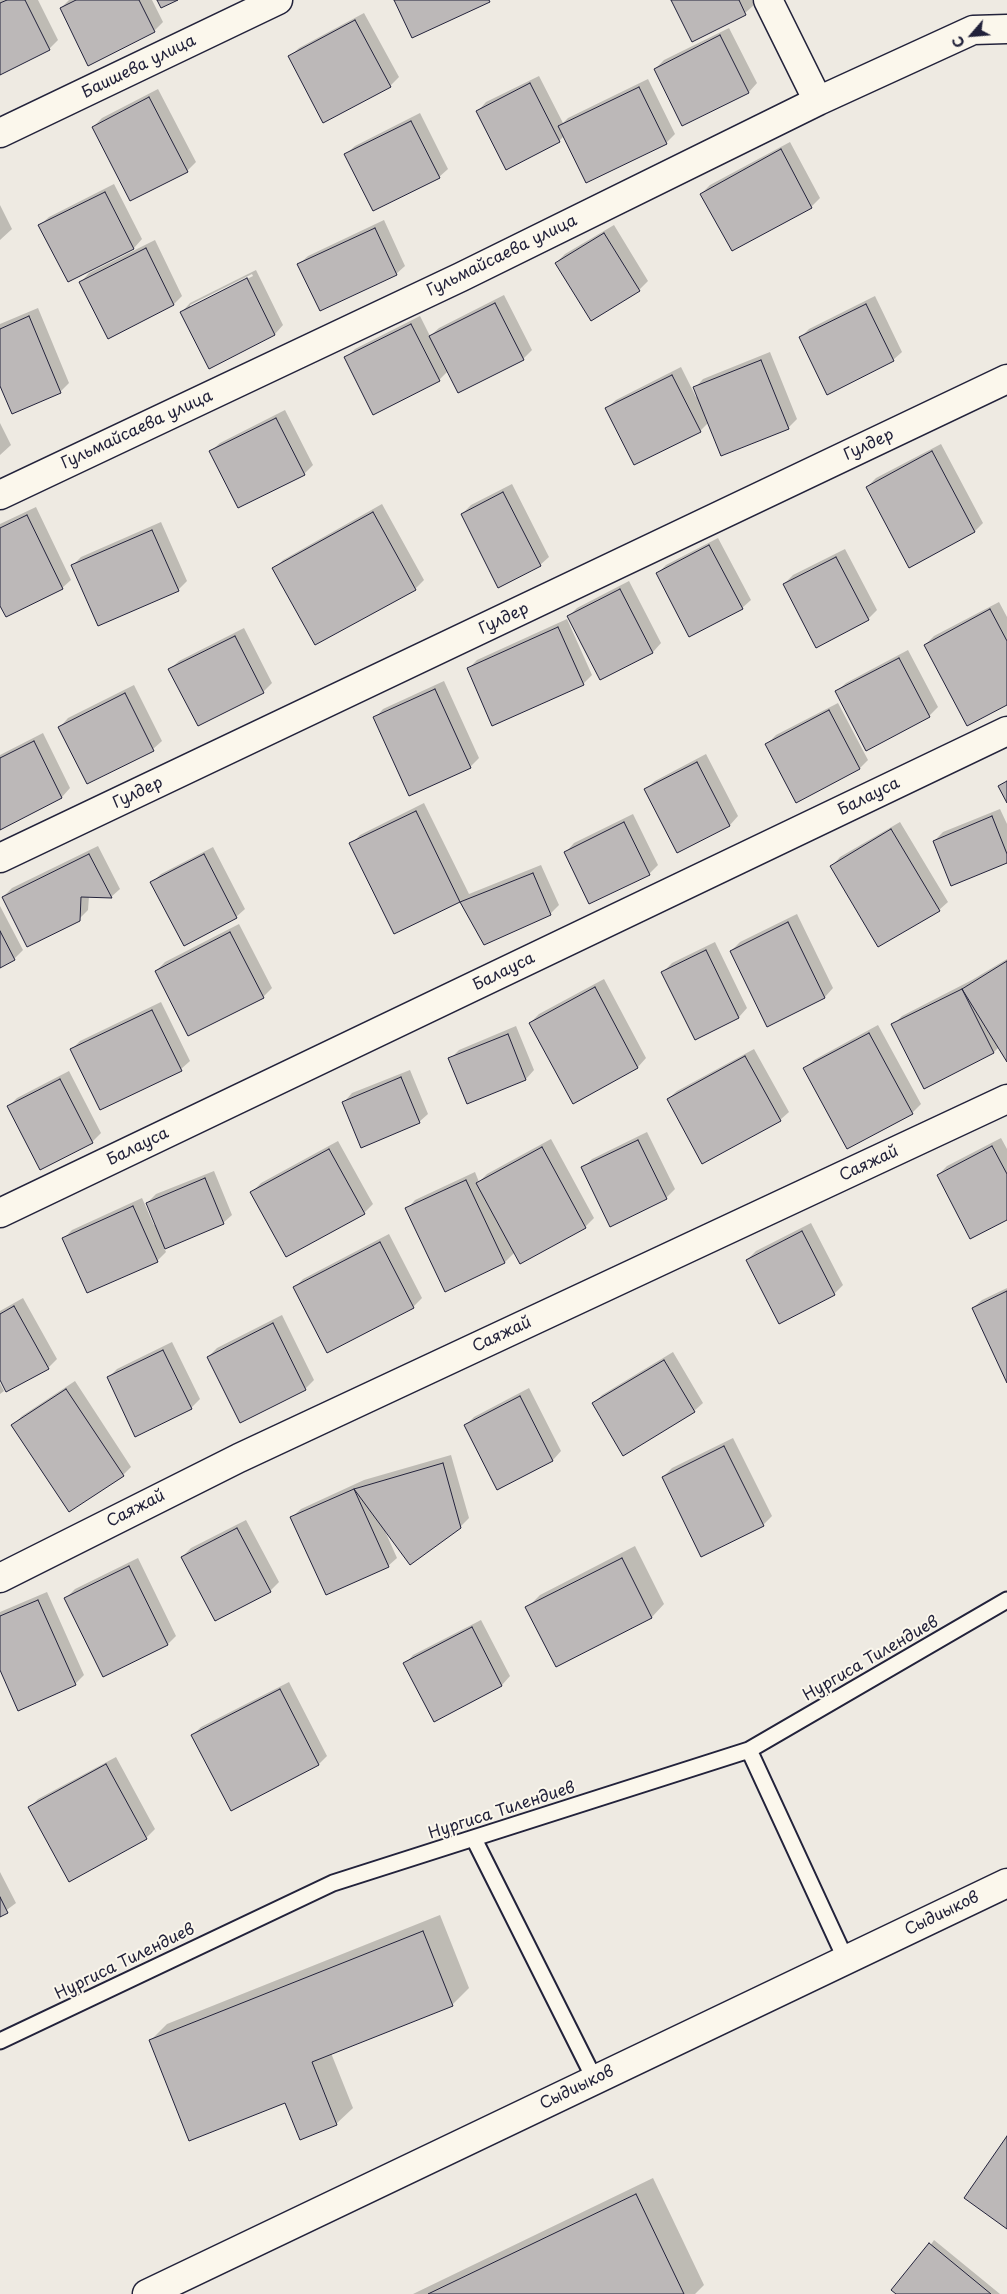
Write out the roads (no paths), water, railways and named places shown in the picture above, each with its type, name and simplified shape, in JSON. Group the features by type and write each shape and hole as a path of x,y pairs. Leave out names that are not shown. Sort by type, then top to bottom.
{"street":[{"name":"Баишева улица","path":"0,134 278,0"},
{"path":"768,0 818,101"},
{"name":"Гульмайсаева улица","path":"0,495 461,277 818,101 973,30 1007,30"},
{"name":"Гулдер","path":"0,858 1007,379"},
{"name":"Балауса","path":"0,1214 1007,731"},
{"name":"Саяжай","path":"0,1578 239,1458 1007,1100"},
{"name":"Сыдиыков","path":"147,2294 1007,1883"}],"lane":[{"name":"Нургиса Тилендиев","path":"0,2041 332,1883 750,1750 1007,1600"},
{"path":"750,1750 846,1960"},
{"path":"474,1839 595,2080"}]}
